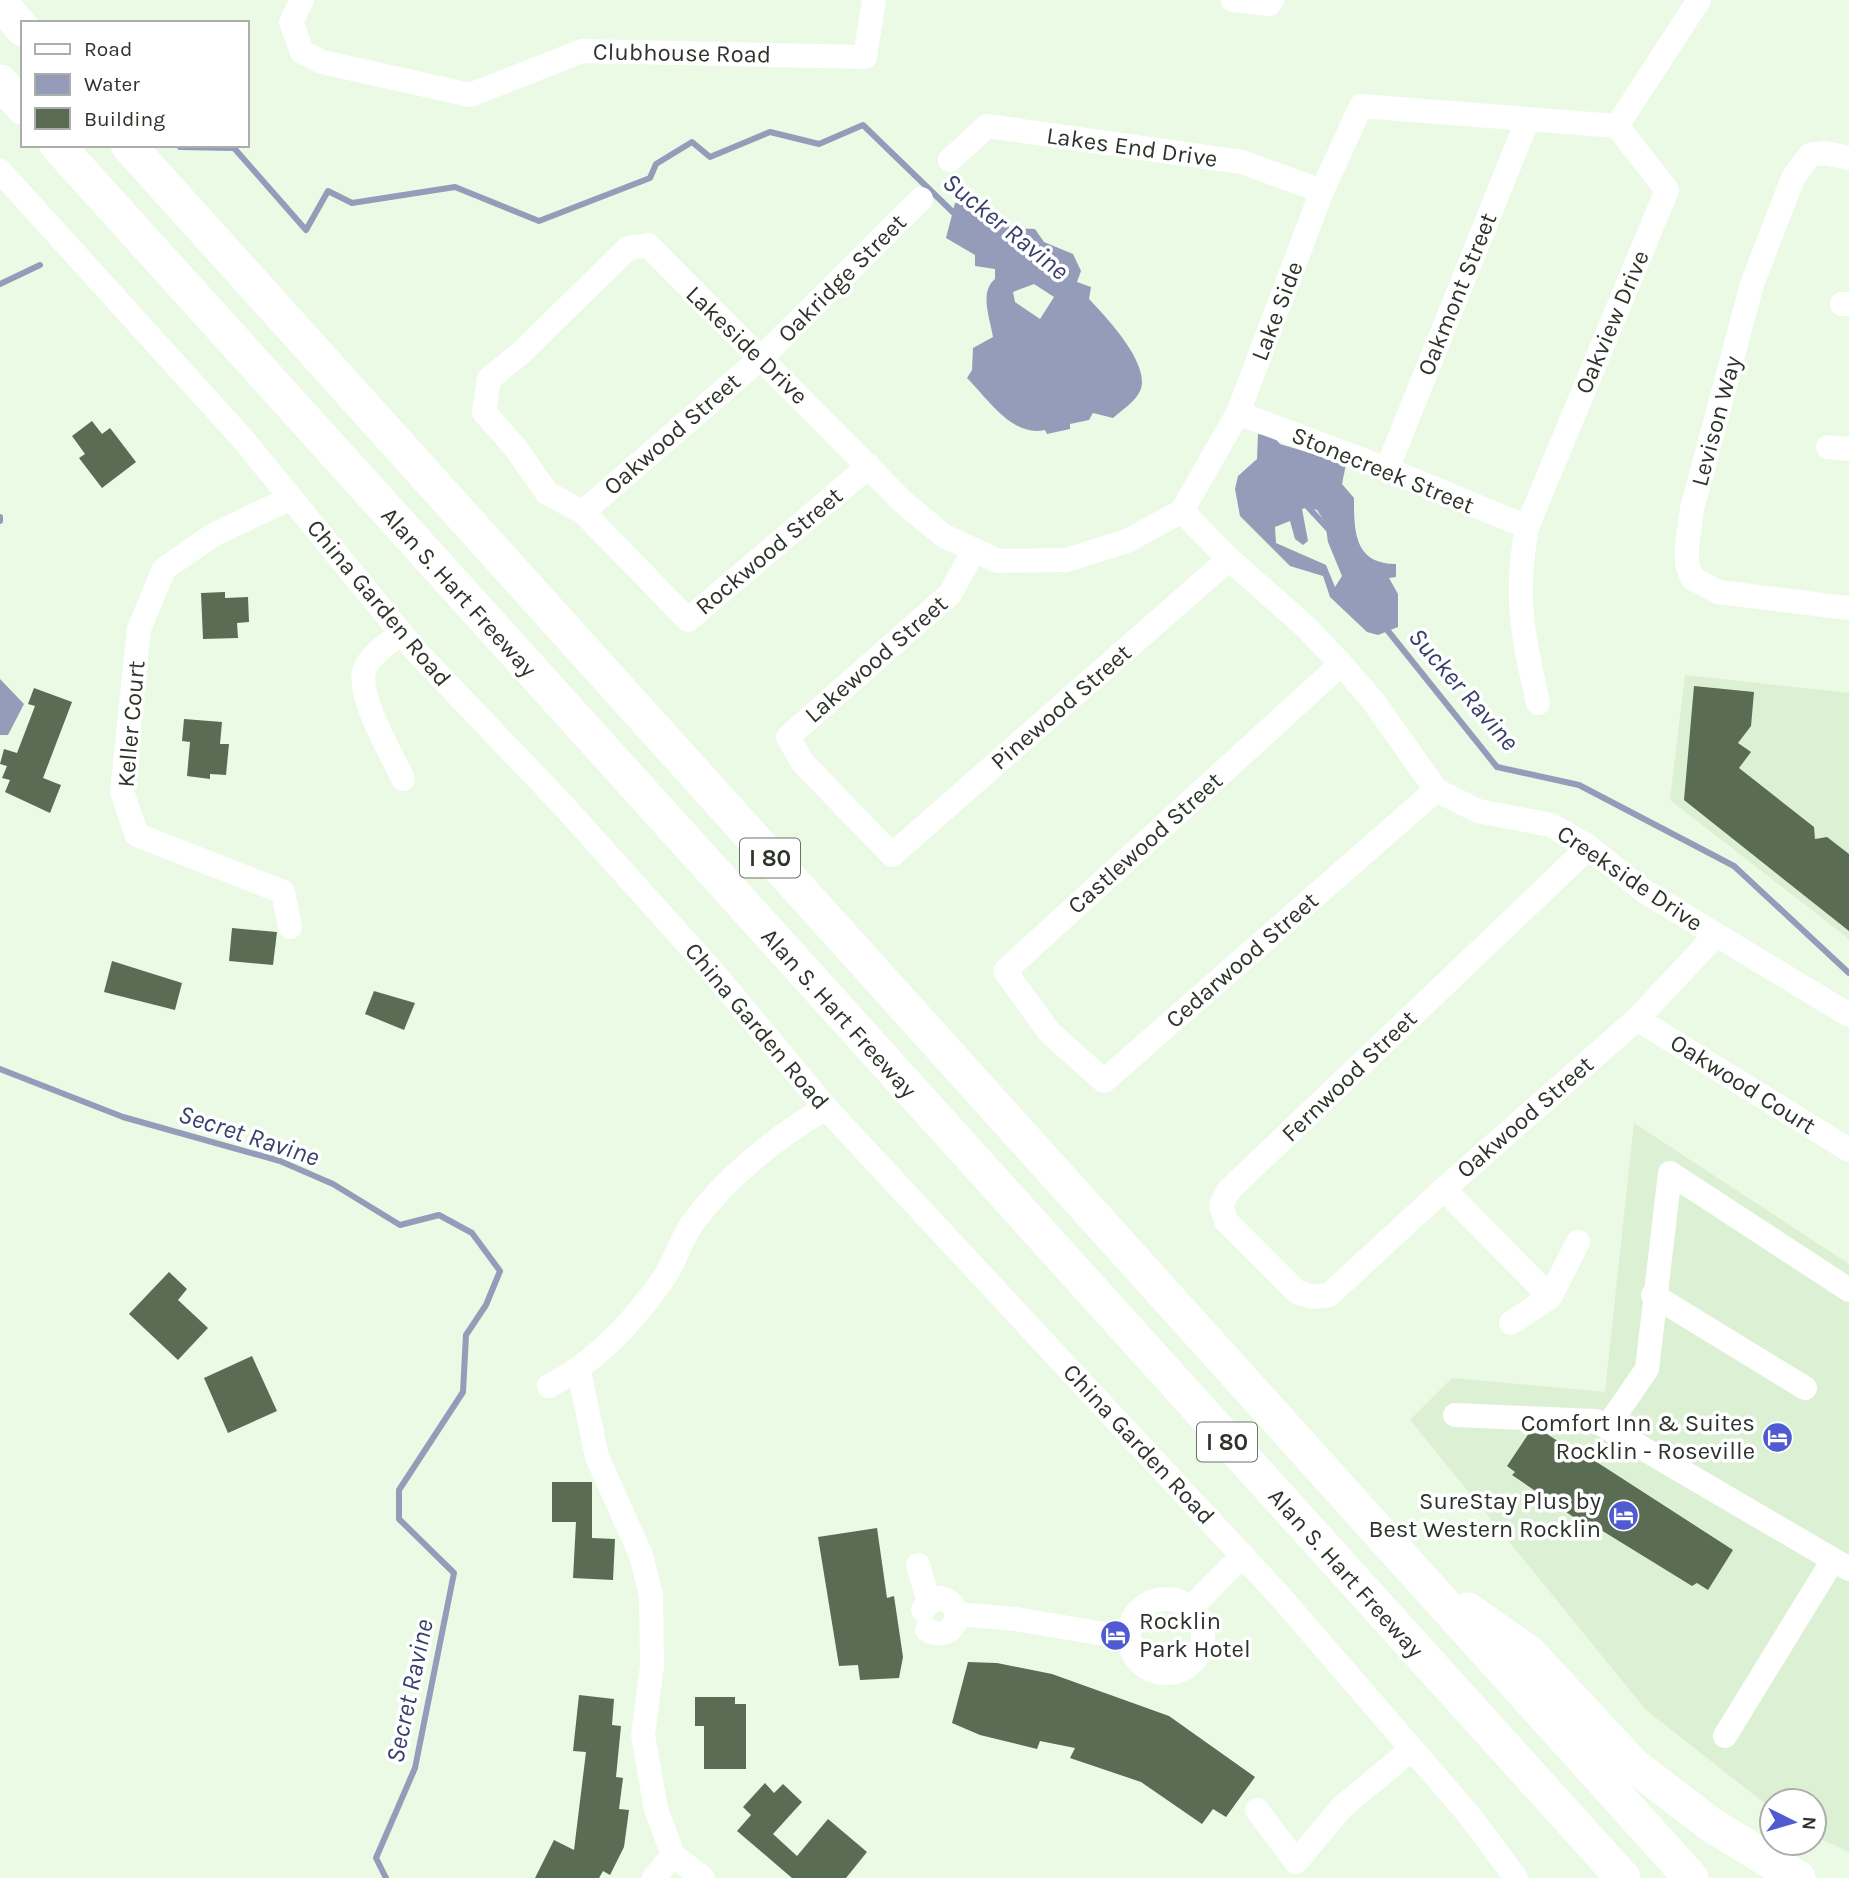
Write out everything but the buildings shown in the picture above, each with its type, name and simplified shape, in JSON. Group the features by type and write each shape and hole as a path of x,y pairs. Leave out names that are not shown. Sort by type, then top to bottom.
{"highway":[{"path":"0,3 21,27"},
{"path":"0,82 21,105"},
{"name":"Alan S. Hart Freeway","path":"59,147 1623,1878"},
{"name":"Alan S. Hart Freeway","path":"130,147 1691,1878"},
{"path":"1413,1571 1529,1653 1632,1764 1710,1824 1798,1878"},
{"path":"1435,1672 1590,1878"}],"street":[{"name":"Clubhouse Road","path":"302,0 291,22 302,52 322,62 470,95 582,51 865,57 874,0"},
{"path":"1233,0 1269,4 1272,0"},
{"path":"1528,119 1617,126 1699,0"},
{"name":"Lake Side","path":"1182,511 1238,413 1322,191 1361,106 1528,119"},
{"name":"Oakmont Street","path":"1387,469 1528,119"},
{"name":"Lakes End Drive","path":"950,159 987,126 1242,162 1322,191"},
{"name":"Oakview Drive","path":"1527,527 1667,190 1617,126"},
{"name":"Levison Way","path":"1849,158 1825,153 1810,155 1801,164 1779,210 1752,284 1727,375 1692,509 1686,564 1692,578 1718,592 1849,608"},
{"name":"China Garden Road","path":"0,171 242,438 401,634 651,904 826,1108 1243,1556 1469,1815 1516,1878"},
{"name":"Oakridge Street","path":"762,357 921,199"},
{"name":"Lakeside Drive","path":"583,512 547,493 514,446 484,412 489,379 522,352 628,248 648,245 678,279 762,357 903,502 944,536 998,561 1066,561 1127,541 1182,511"},
{"name":"Oakwood Street","path":"583,512 762,357"},
{"name":"Stonecreek Street","path":"1238,413 1387,469 1527,527"},
{"name":"Rockwood Street","path":"583,512 688,620 869,466"},
{"name":"Keller Court","path":"290,927 283,892 137,835 122,792 139,629 164,569 213,535 291,498"},
{"name":"Creekside Drive","path":"1182,511 1229,559 1306,627 1341,664 1374,702 1436,790 1478,811 1551,825 1589,847 1644,891 1849,1015"},
{"path":"1527,527 1519,571 1520,617 1538,703"},
{"name":"Lakewood Street","path":"892,855 803,763 788,737 950,594 974,550"},
{"name":"Pinewood Street","path":"892,855 1229,559"},
{"path":"401,634 378,651 364,671 363,693 403,779"},
{"name":"Castlewood Street","path":"1049,1032 1005,971 1341,664"},
{"name":"Cedarwood Street","path":"1049,1032 1104,1081 1436,790"},
{"name":"Fernwood Street","path":"1329,1295 1313,1297 1297,1292 1226,1221 1221,1205 1229,1190 1589,847"},
{"name":"Oakwood Street","path":"1329,1295 1444,1189 1637,1019 1716,935"},
{"name":"Oakwood Court","path":"1637,1019 1849,1150"},
{"path":"549,1386 579,1371 628,1323 665,1276 692,1223 726,1184 797,1125 826,1108"},
{"path":"1607,1427 1647,1369 1653,1296 1670,1173 1849,1290"},
{"path":"1444,1189 1550,1297"},
{"path":"1511,1323 1550,1297 1578,1242"},
{"path":"1653,1296 1804,1388"},
{"path":"579,1371 597,1457 641,1555 651,1595 652,1666 643,1735 647,1771 656,1809 673,1855 703,1878"},
{"path":"1455,1416 1596,1421 1841,1565 1725,1735"},
{"path":"1191,1608 1243,1556"},
{"path":"918,1565 926,1614 936,1634 947,1633 955,1625 957,1614 1016,1619 1128,1638"},
{"path":"1164,1598 1179,1600 1191,1608 1200,1620 1203,1642 1194,1661 1182,1670 1168,1674 1154,1672 1141,1664 1132,1653 1128,1638 1130,1623 1138,1611 1150,1602 1164,1598"},
{"path":"1257,1810 1296,1862 1342,1807 1412,1749"},
{"path":"654,1878 673,1855"}],"shaded area":[{"path":"1685,675 1849,693 1849,939 1670,800"},
{"path":"1634,1123 1849,1264 1849,1852 1828,1842 1828,1787 1758,1787 1758,1798 1646,1710 1410,1420 1452,1378 1605,1392"}],"water":[{"path":"955,203 974,203 1011,228 1035,229 1044,242 1073,254 1081,271 1077,282 1091,287 1089,299 1134,355 1142,380 1135,399 1113,418 1093,413 1089,420 1070,424 1070,429 1047,434 1045,430 1022,428 1002,414 967,378 972,370 973,348 993,337 987,298 990,284 995,279 995,269 975,266 975,255 946,238","holes":["1034,284 1054,297 1040,319 1015,302 1013,292"]},
{"path":"1258,434 1273,436 1280,444 1346,464 1342,484 1354,498 1359,543 1364,552 1372,558 1382,563 1396,564 1396,577 1389,578 1398,594 1398,627 1378,635 1367,632 1330,597 1323,576 1290,566 1240,516 1235,489 1238,476 1257,459","holes":["1306,508 1312,516 1313,509 1317,510 1325,522 1328,542 1342,576 1335,587 1326,565 1276,543 1275,527 1290,521 1295,539 1303,545 1308,541 1302,509"]},
{"path":"0,679 24,704 8,735 0,735"}],"waterway":[{"name":"Sucker Ravine","path":"180,147 234,148 306,230 328,191 352,203 455,187 539,221 650,178 656,164 692,142 710,157 770,132 819,144 863,125 960,219"},
{"name":"Sucker Ravine","path":"0,284 40,265"},
{"name":"Sucker Ravine","path":"1308,507 1331,532"},
{"name":"Sucker Ravine","path":"1384,626 1497,767 1579,785 1734,866 1849,973"},
{"name":"Secret Ravine","path":"0,1069 123,1117 280,1161 333,1184 400,1225 439,1215 472,1233 500,1271 486,1305 466,1335 463,1392 399,1490 399,1519 454,1573 415,1768 376,1858 386,1878"}],"place":[{"name":"Comfort Inn & Suites Rocklin - Roseville","path":"1778,1437"},
{"name":"SureStay Plus by Best Western Rocklin","path":"1624,1515"},
{"name":"Rocklin Park Hotel","path":"1116,1635"}]}
